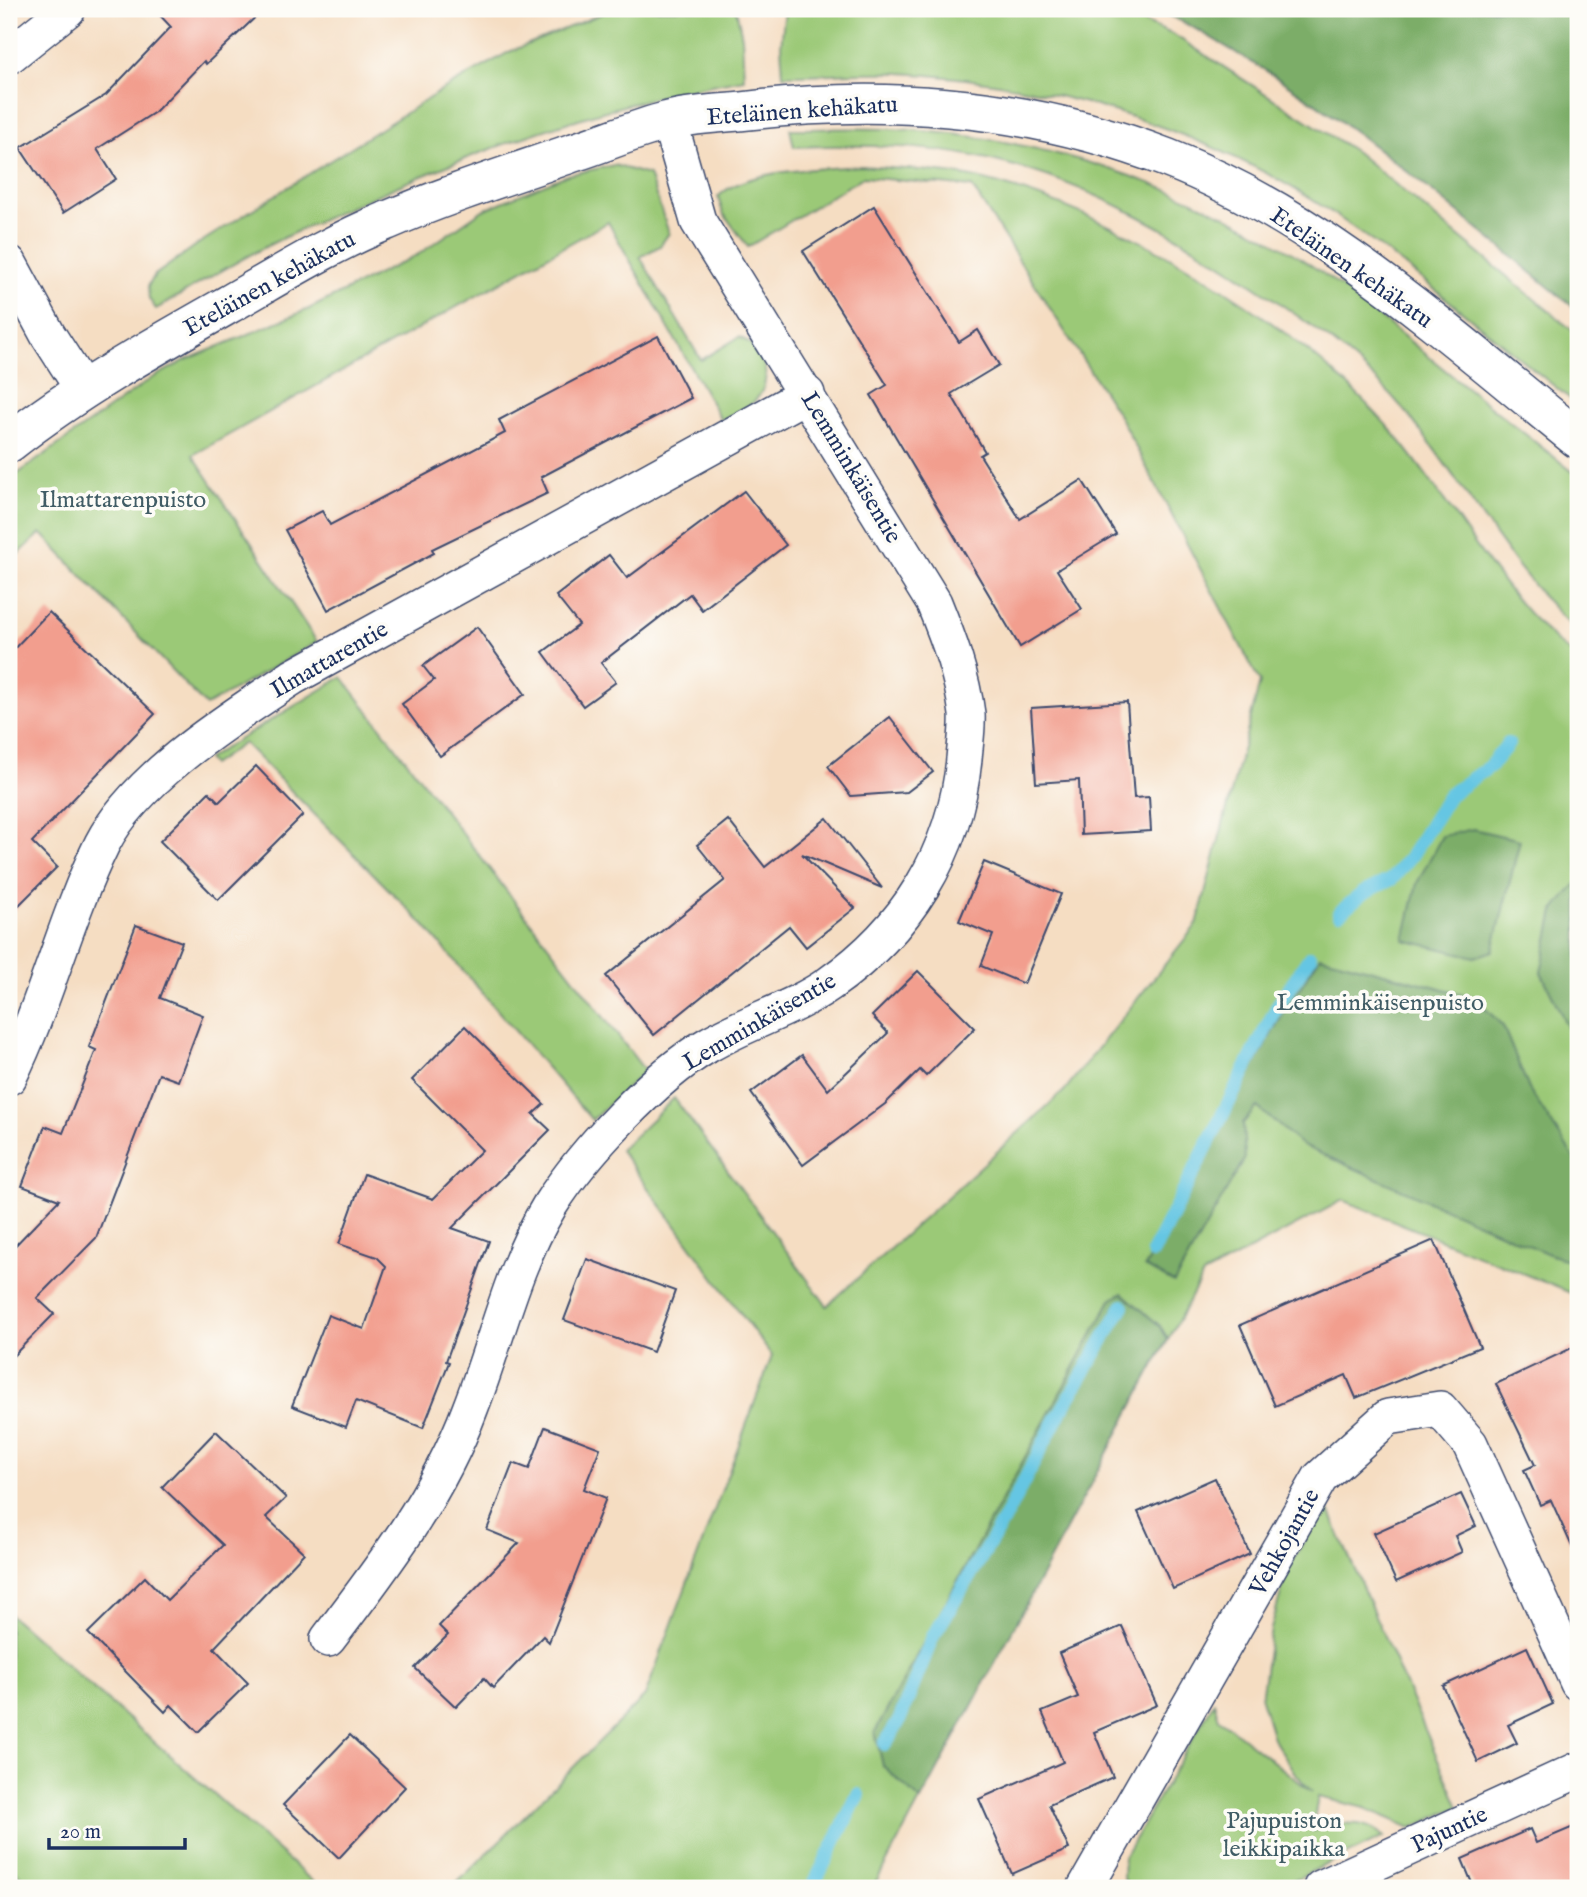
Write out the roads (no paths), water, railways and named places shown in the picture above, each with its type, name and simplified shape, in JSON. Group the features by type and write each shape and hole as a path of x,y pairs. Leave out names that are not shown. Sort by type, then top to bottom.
{"street":[{"path":"9,56 68,9"},
{"name":"Eteläinen kehäkatu","path":"9,443 84,391 313,256 381,222 466,188 669,120 766,109 899,102 950,106 1030,120 1098,135 1168,158 1279,214 1379,280 1578,439"},
{"name":"Lemminkäisentie","path":"328,1639 385,1565 432,1493 470,1411 519,1264 551,1204 590,1154 668,1074 707,1045 827,986 878,946 931,876 960,799 967,718 956,658 934,603 698,221 669,120"},
{"path":"9,263 48,335 84,391"},
{"name":"Ilmattarentie","path":"9,1077 103,842 136,795 223,724 293,677 807,394"},
{"name":"Vehkojantie","path":"1085,1888 1320,1478 1388,1417 1440,1409 1470,1444 1578,1683"},
{"name":"Pajuntie","path":"1321,1888 1578,1770"}],"waterway":[{"path":"1339,913 1363,893 1392,879 1411,856 1449,795 1490,766 1508,744"},
{"path":"1153,1252 1278,1005 1310,957"},
{"path":"885,1744 899,1721 933,1636 1002,1523 1057,1418 1123,1306"},
{"path":"812,1888 858,1795"}],"park label":[{"name":"Ilmattarenpuisto","path":"123,499"},
{"name":"Lemminkäisenpuisto","path":"1380,1002"},
{"name":"Pajupuiston leikkipaikka","path":"1284,1834"}]}
